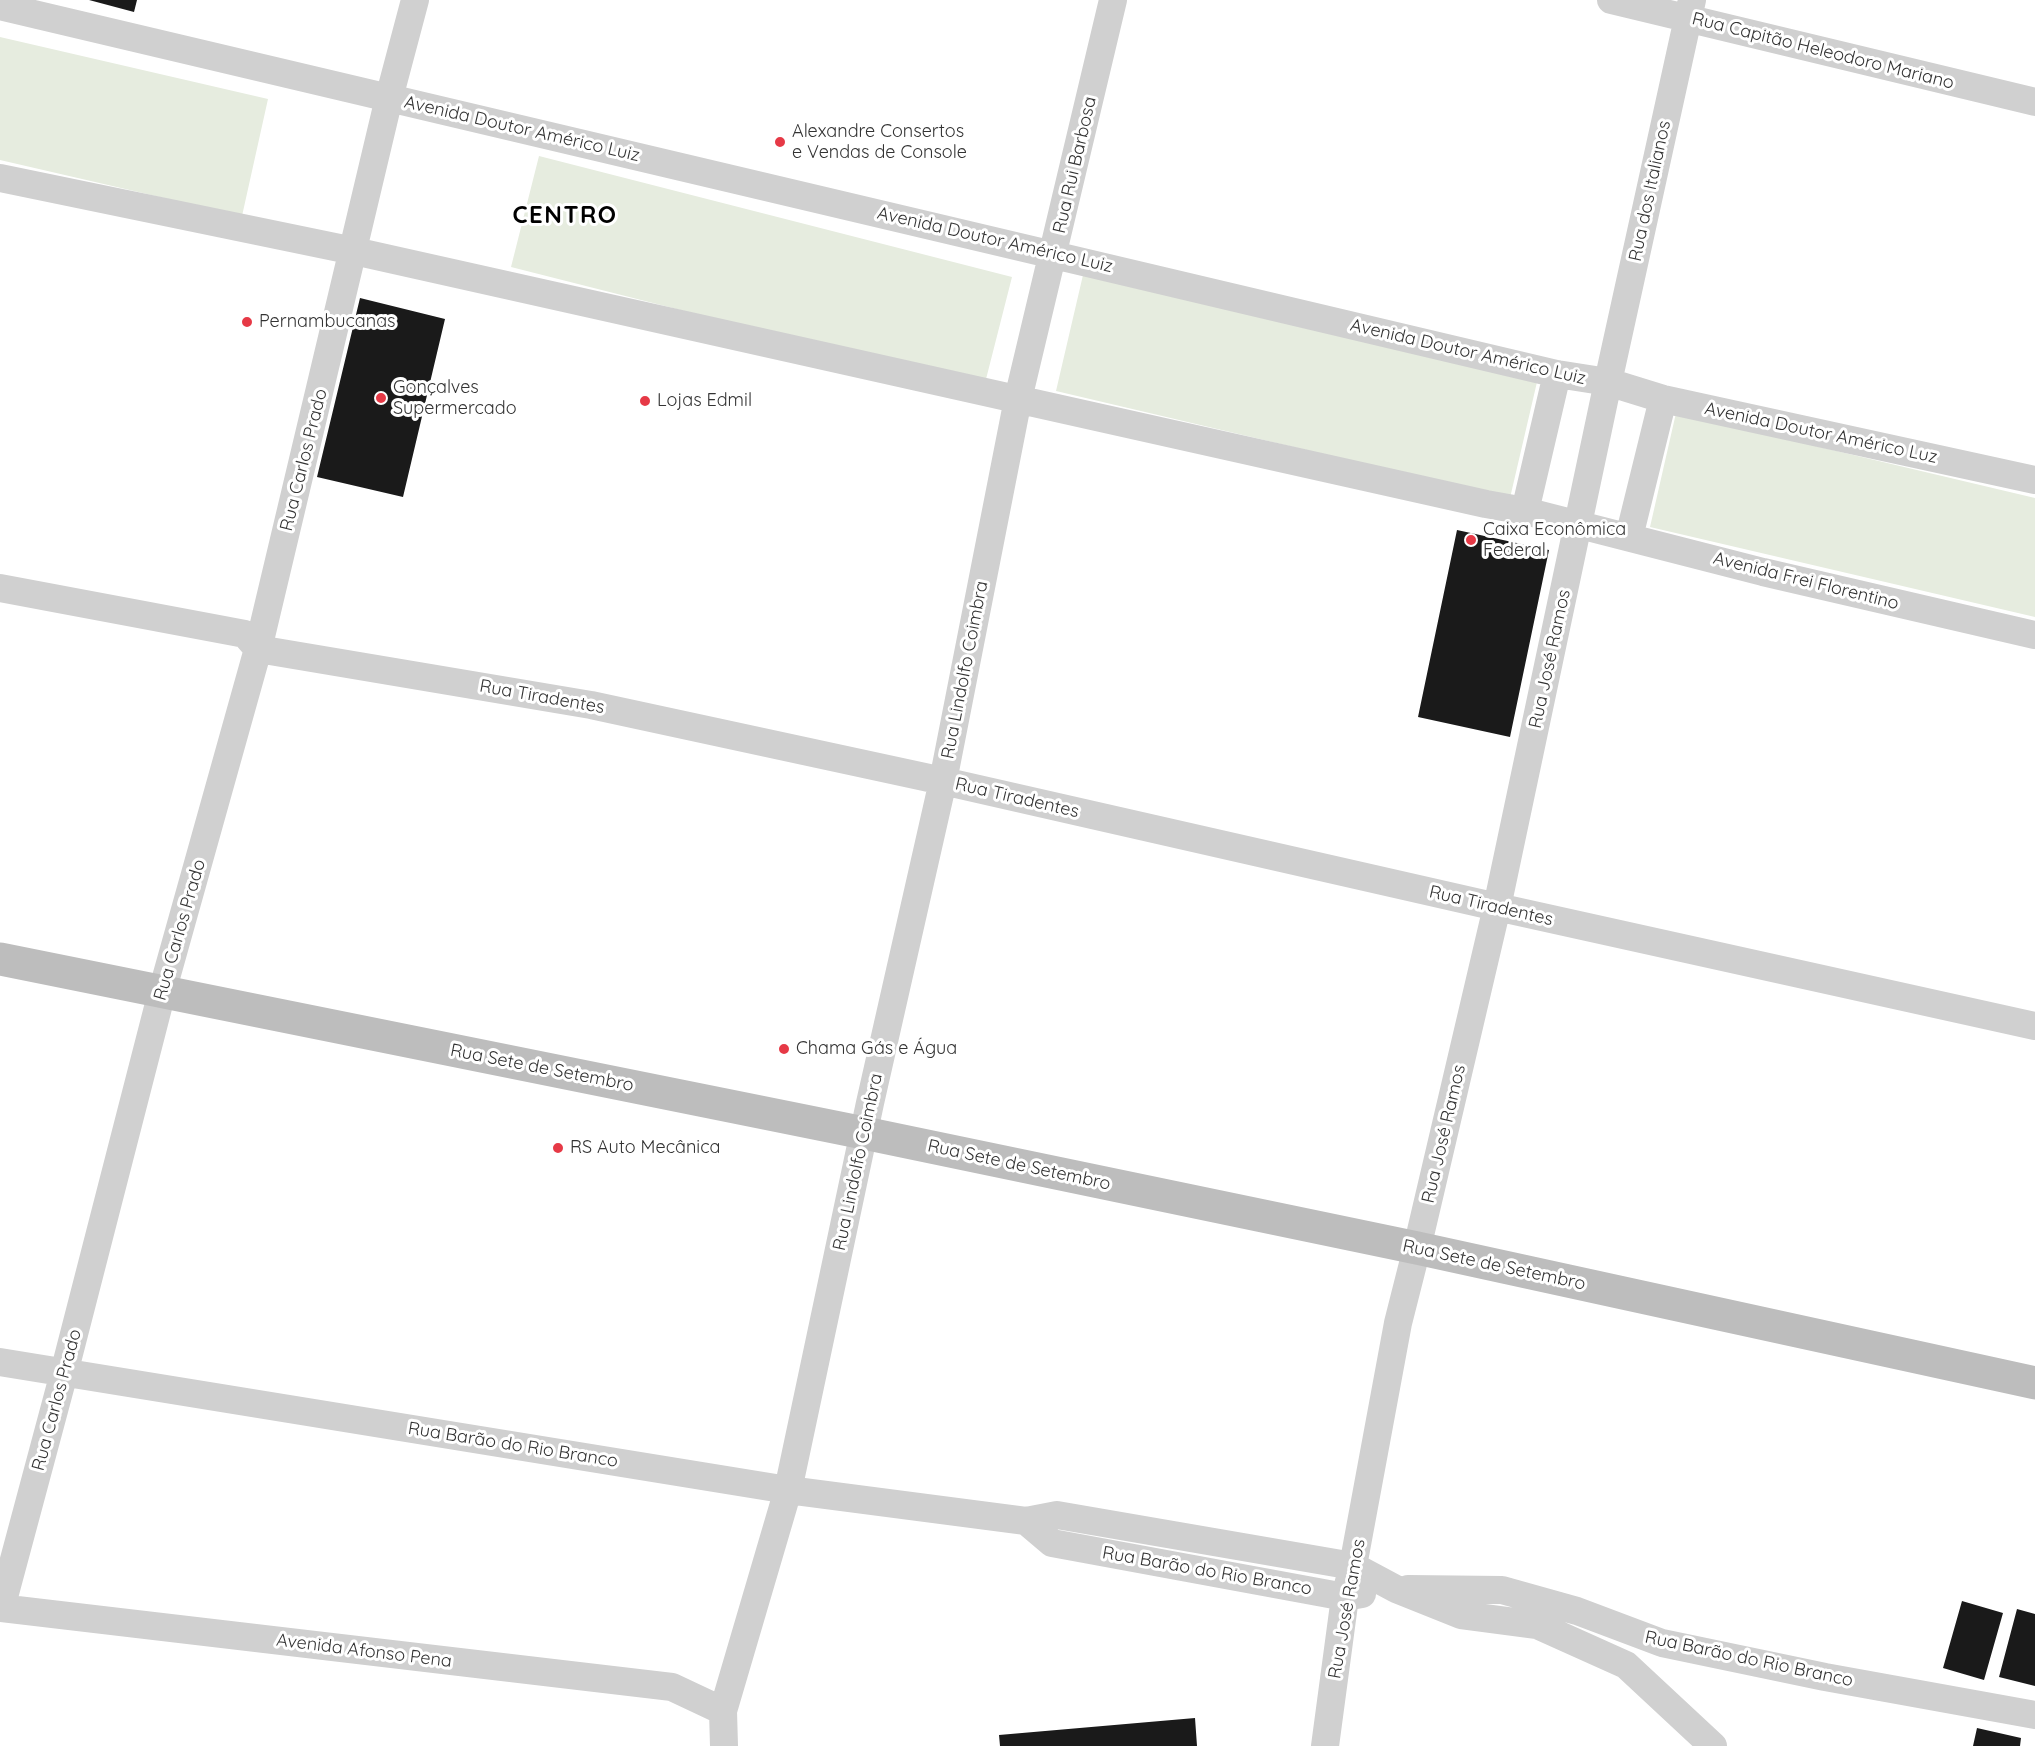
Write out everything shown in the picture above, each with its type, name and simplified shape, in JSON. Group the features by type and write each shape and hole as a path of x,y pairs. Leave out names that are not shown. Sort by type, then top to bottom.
{"main road":[{"name":"Rua Sete de Setembro","path":"0,958 1417,1248 2035,1383"}],"street":[{"name":"Rua Carlos Prado","path":"1,1608 162,992 258,649 389,98 415,0"},
{"name":"Rua Rui Barbosa","path":"1018,399 1113,0"},
{"name":"Rua Capitão Heleodoro Mariano","path":"1611,0 1690,9 2035,102"},
{"name":"Avenida Doutor Américo Luiz","path":"0,6 1557,374 1608,382 1579,524"},
{"name":"Rua dos Italianos","path":"1608,382 1690,9"},
{"path":"0,178 354,250 1579,524"},
{"path":"1525,512 1557,374"},
{"name":"Avenida Doutor Américo Luz","path":"1608,382 1663,399 2035,480"},
{"name":"Rua Lindolfo Coimbra","path":"723,1746 723,1711 788,1490 864,1133 943,781 1018,399"},
{"path":"1629,537 1663,399"},
{"name":"Avenida Frei Florentino","path":"1579,524 1763,572 2035,635"},
{"name":"Rua José Ramos","path":"1325,1746 1345,1597 1353,1566 1398,1323 1497,907 1579,524"},
{"name":"Rua Tiradentes","path":"0,588 245,634 258,649 591,705 943,781 2035,1026"},
{"name":"Rua Barão do Rio Branco","path":"0,1362 788,1490 1026,1521 1057,1515 1353,1566 1396,1589"},
{"name":"Rua Barão do Rio Branco","path":"1026,1521 1052,1543 1345,1597 1396,1589 1502,1590 1577,1611 1662,1643 1825,1677 2035,1715"},
{"path":"1396,1589 1461,1615 1537,1626 1626,1665 1712,1746"},
{"name":"Avenida Afonso Pena","path":"1,1608 672,1687 723,1711"},
{"path":"1693,1746 1712,1746"}],"shaded area":[{"path":"0,37 268,99 242,216 0,160"},
{"path":"539,156 1012,277 984,387 511,267"},
{"path":"1083,275 1537,382 1510,498 1056,391"},
{"path":"1676,413 2035,498 2035,617 1650,527"}],"building":[{"path":"89,0 137,0 134,12"},
{"name":"Gonçalves Supermercado","path":"360,298 445,319 403,497 317,477"},
{"path":"1457,530 1549,550 1510,737 1418,717"},
{"path":"1962,1601 2003,1613 1984,1680 1943,1668"},
{"path":"2017,1609 2035,1614 2035,1686 1999,1677"},
{"path":"1195,1718 1197,1746 1000,1746 999,1735"},
{"path":"1977,1728 2021,1738 2020,1746 1973,1746"}],"place":[{"name":"Alexandre Consertos e Vendas de Console","path":"780,142"},
{"name":"Pernambucanas","path":"247,322"},
{"name":"Gonçalves Supermercado","path":"381,398"},
{"name":"Lojas Edmil","path":"645,401"},
{"name":"Caixa Econômica Federal","path":"1471,540"},
{"name":"Chama Gás e Água","path":"784,1049"},
{"name":"RS Auto Mecânica","path":"558,1148"}],"district":[{"name":"CENTRO","path":"565,216"}]}
